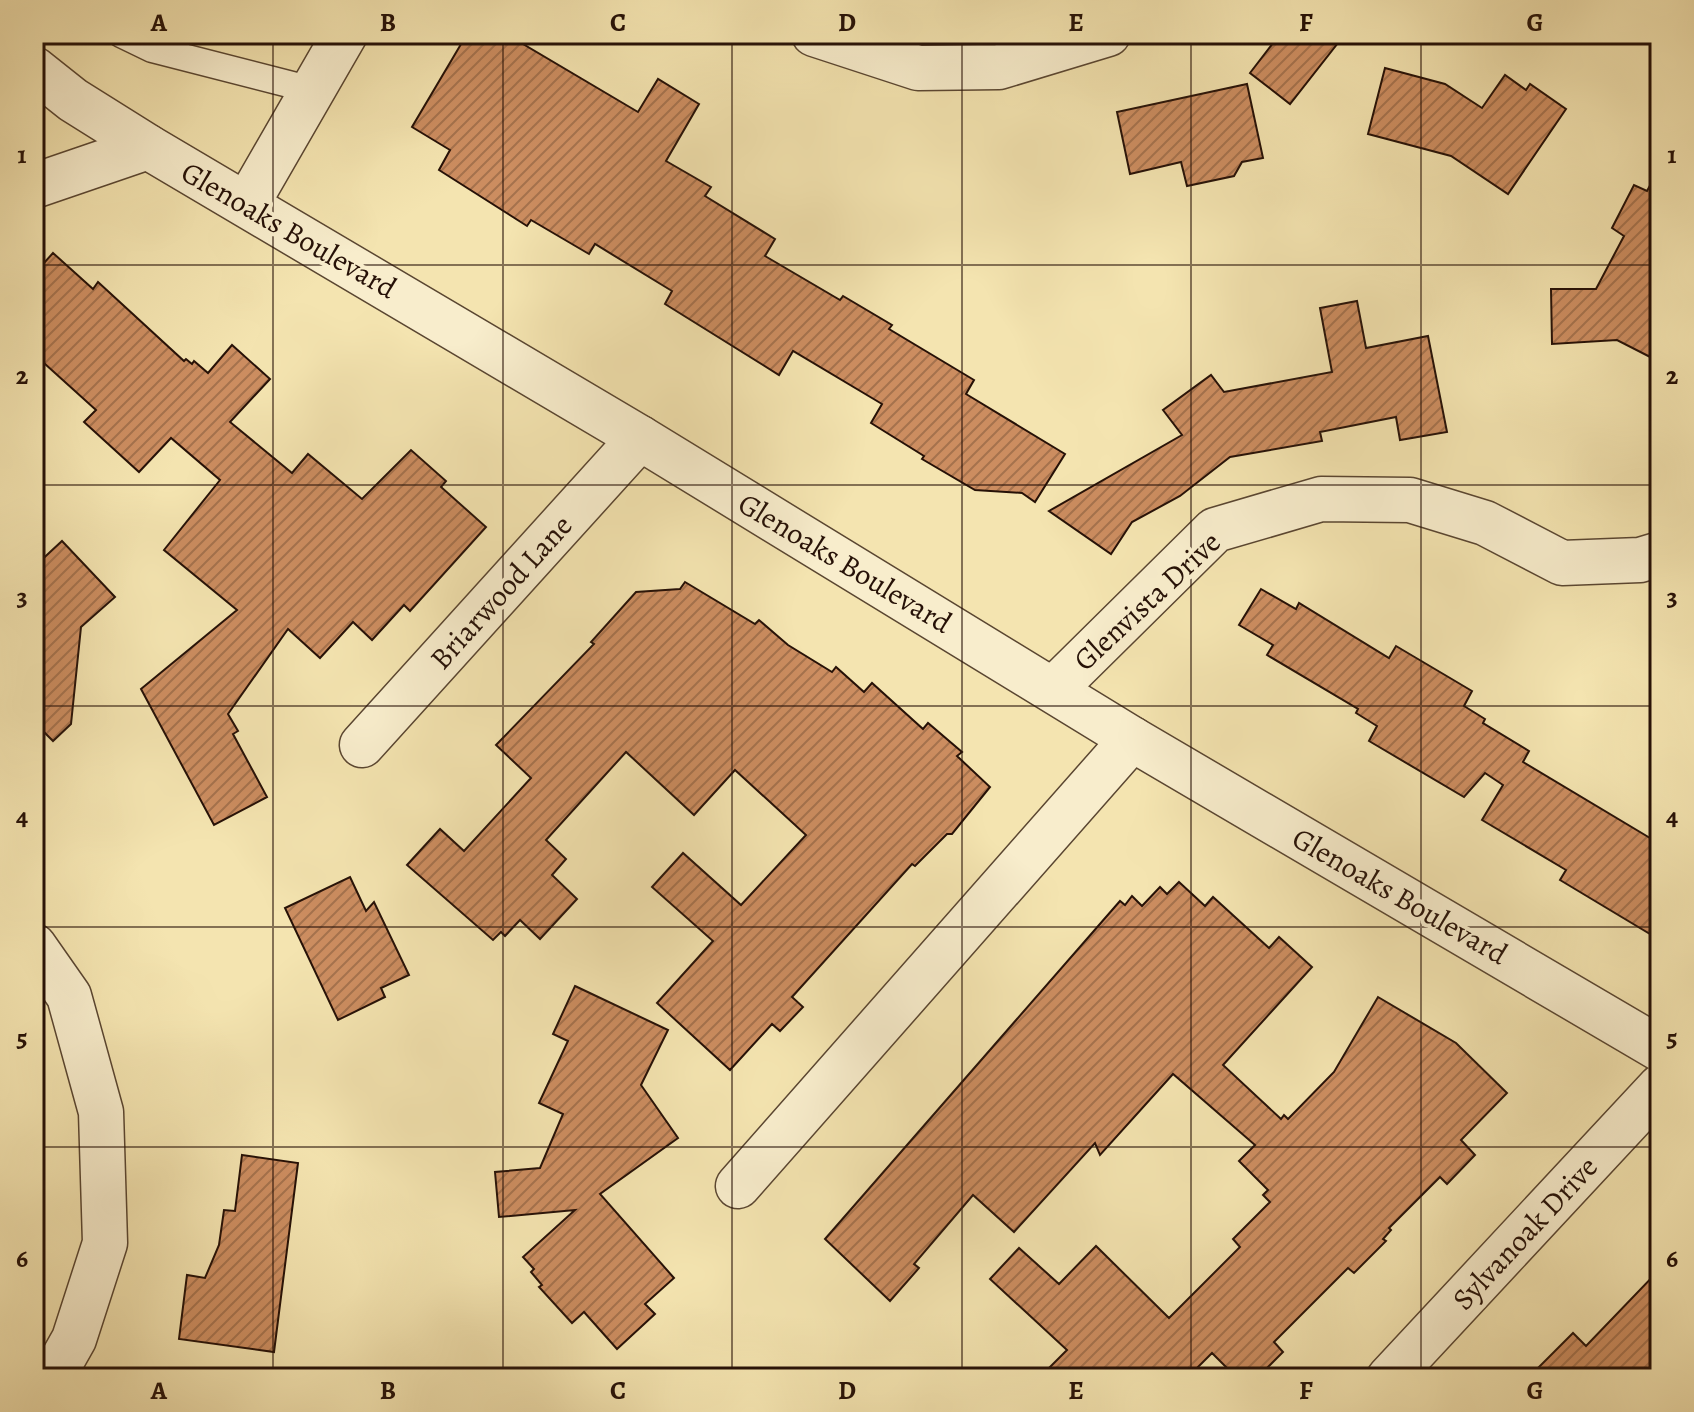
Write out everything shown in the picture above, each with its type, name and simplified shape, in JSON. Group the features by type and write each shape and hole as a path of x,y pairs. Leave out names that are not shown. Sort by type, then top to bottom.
{"street":[{"path":"247,204 345,34"},
{"path":"814,34 918,68 999,67 1108,34"},
{"name":"Glenoaks Boulevard","path":"34,69 73,100 148,147 640,438 1132,739 1660,1049"},
{"path":"34,186 148,147"},
{"name":"Briarwood Lane","path":"362,745 640,438"},
{"name":"Glenvista Drive","path":"1054,689 1215,530 1321,499 1410,500 1485,523 1562,563 1640,560 1660,554"},
{"path":"738,1186 1132,739"},
{"path":"34,946 69,996 101,1112 105,1243 74,1339 52,1378"},
{"name":"Sylvanoak Drive","path":"1389,1378 1660,1087"}],"lane":[{"path":"121,34 152,49 312,90"}],"building":[{"path":"467,34 506,34 638,112 658,79 699,104 666,161 711,187 705,196 775,239 765,256 840,300 843,296 892,325 889,329 974,380 966,394 1065,454 1035,502 1022,493 975,490 922,459 924,456 871,423 882,404 793,351 779,375 665,304 672,291 595,244 589,254 531,220 527,226 439,170 450,150 412,127"},
{"path":"1280,34 1345,34 1290,104 1250,73"},
{"path":"1385,68 1445,84 1482,108 1505,75 1526,90 1530,84 1566,109 1508,194 1451,156 1368,134"},
{"path":"1247,84 1263,158 1242,162 1234,176 1187,186 1181,162 1130,174 1117,112"},
{"path":"1660,167 1660,362 1617,340 1552,344 1551,289 1596,289 1624,236 1612,228 1634,185 1647,191"},
{"path":"53,253 93,289 98,282 184,361 186,359 192,364 194,361 208,373 232,345 270,379 230,422 292,473 308,454 362,499 411,450 446,481 441,487 486,527 410,611 404,605 372,640 353,622 320,658 288,629 228,714 238,731 233,734 267,797 214,825 141,689 237,610 164,550 220,480 171,438 139,472 84,422 96,410 34,354 34,274"},
{"path":"1357,301 1366,348 1428,336 1447,432 1400,440 1396,417 1320,432 1322,441 1230,457 1180,496 1132,522 1111,554 1049,511 1182,435 1163,410 1211,375 1224,392 1332,372 1320,308"},
{"path":"62,541 115,597 81,627 71,724 53,741 34,722 34,567"},
{"path":"685,582 755,624 759,620 788,645 832,672 836,667 864,692 872,683 923,729 928,723 962,752 957,756 990,787 952,834 947,834 915,866 912,864 792,997 803,1007 780,1031 772,1024 730,1070 657,1003 713,941 652,887 683,853 741,905 806,835 735,770 694,815 626,752 546,840 566,859 552,875 577,899 540,939 520,920 505,936 501,932 493,940 407,865 440,829 464,851 531,778 496,745 594,644 591,642 636,592 680,589"},
{"path":"1261,589 1296,609 1299,603 1389,658 1396,646 1472,691 1464,706 1485,719 1483,723 1529,751 1523,762 1660,844 1660,940 1560,880 1566,870 1482,820 1503,785 1485,773 1464,797 1369,741 1377,726 1356,713 1358,709 1267,655 1273,645 1239,625"},
{"path":"350,877 366,911 374,902 409,975 381,988 385,997 338,1020 285,908"},
{"path":"1179,882 1205,906 1213,897 1269,948 1279,937 1312,967 1223,1065 1281,1119 1284,1115 1288,1119 1334,1072 1378,997 1456,1043 1507,1093 1461,1140 1475,1155 1447,1184 1440,1177 1389,1228 1391,1230 1383,1239 1386,1241 1354,1273 1348,1268 1274,1342 1283,1352 1257,1378 1237,1378 1212,1353 1187,1378 1039,1378 1067,1350 990,1279 1019,1248 1059,1284 1096,1246 1169,1318 1240,1247 1233,1239 1270,1202 1263,1195 1268,1190 1239,1161 1255,1145 1173,1074 1100,1155 1095,1143 1014,1232 973,1195 914,1264 919,1268 890,1301 825,1239 1120,901 1125,905 1132,896 1142,906 1160,887 1167,894"},
{"path":"575,986 668,1030 641,1085 678,1138 600,1194 674,1278 645,1304 655,1314 617,1349 584,1312 572,1323 539,1287 542,1285 531,1272 534,1269 523,1257 575,1210 499,1217 495,1172 540,1168 563,1114 539,1103 568,1041 553,1034"},
{"path":"242,1155 298,1163 274,1352 179,1339 187,1275 205,1278 219,1245 224,1210 235,1211"},
{"path":"1660,1269 1660,1378 1528,1378 1573,1333 1586,1346"}]}
